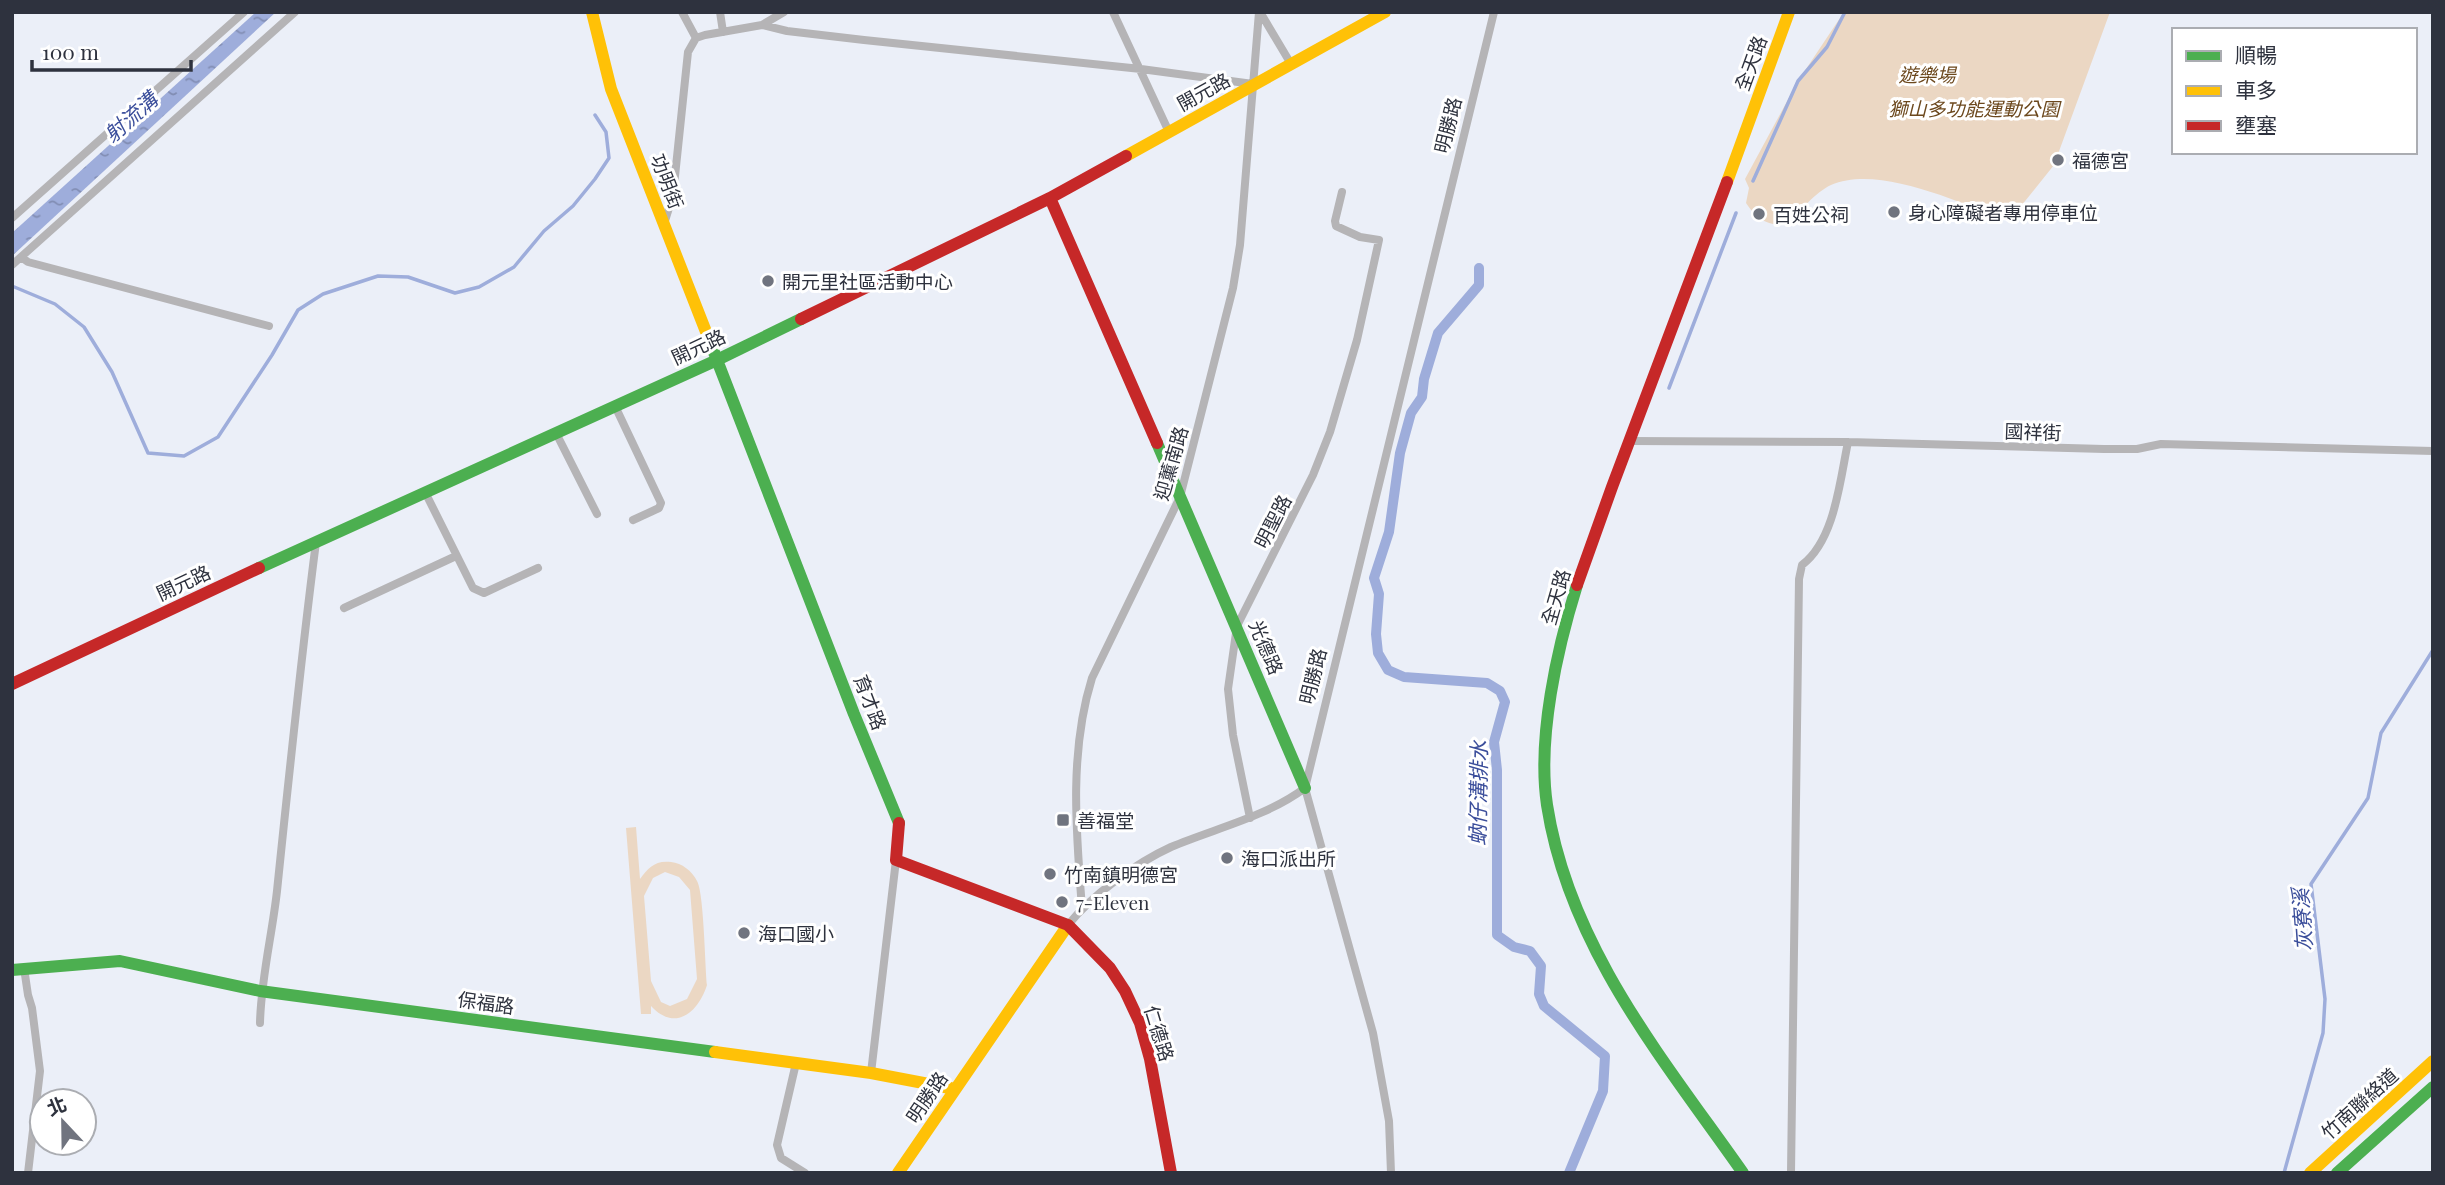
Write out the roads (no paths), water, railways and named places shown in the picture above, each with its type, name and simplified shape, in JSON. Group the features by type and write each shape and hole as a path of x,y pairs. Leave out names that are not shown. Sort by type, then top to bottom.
{"street":[{"path":"12,218 244,12"},
{"path":"12,265 295,12"},
{"name":"功明街","path":"592,12 611,89 717,359"},
{"path":"682,12 696,38"},
{"path":"720,12 723,32"},
{"path":"664,224 673,195 688,52 696,38 762,25 784,12"},
{"path":"1113,12 1170,132"},
{"path":"1260,12 1291,64"},
{"name":"迎薰南路","path":"1082,908 1074,811 1084,701 1092,678 1180,498 1233,288 1240,245 1260,12"},
{"name":"開元路","path":"12,684 717,359 1050,198 1385,12"},
{"name":"明勝路","path":"898,1173 1082,908 1110,886 1169,848 1250,817 1292,798 1304,788 1494,12"},
{"name":"全天路","path":"1743,1173 1614,984 1587,934 1559,867 1548,817 1543,764 1552,674 1596,528 1631,441 1789,12"},
{"path":"762,25 787,31 1255,84"},
{"name":"明聖路","path":"1250,817 1233,735 1228,689 1237,626 1312,475 1330,432 1357,340 1379,240 1360,237 1336,226 1342,192"},
{"name":"光德路","path":"1050,198 1237,626 1304,788 1373,1033 1389,1121 1391,1173"},
{"path":"21,257 269,326"},
{"name":"育才路","path":"717,359 899,822 871,1073"},
{"path":"615,406 660,503 659,509 633,520"},
{"path":"556,433 597,514"},
{"name":"國祥街","path":"1631,441 1848,442 2104,449 2137,449 2161,444 2433,451"},
{"path":"1791,1173 1799,579 1802,565 1811,558 1832,517 1848,442"},
{"path":"425,492 473,588 484,593 538,568"},
{"path":"260,1023 260,991 276,899 301,655 316,542"},
{"path":"344,608 456,556"},
{"path":"896,860 1068,925"},
{"name":"仁德路","path":"1068,925 1110,968 1125,990 1140,1023 1150,1059 1171,1173"},
{"name":"保福路","path":"18,969 120,961 260,991 871,1073 954,1089"},
{"path":"18,969 33,1008 40,1071 28,1173"},
{"name":"竹南聯絡道","path":"2313,1170 2433,1061"},
{"path":"796,1063 777,1145 781,1158 805,1173"},
{"name":"竹南聯絡道","path":"2337,1173 2433,1087"}],"water":[{"path":"256,12 276,12 12,256 12,233"}],"waterway":[{"path":"1753,181 1798,81 1827,47 1845,12"},
{"path":"12,286 55,304 84,327 112,372 148,453 184,456 218,437 298,310 323,294 378,276 408,277 455,293 479,287 514,267 544,231 573,206 609,158 606,132 595,115"},
{"path":"1669,388 1736,213"},
{"name":"蚋仔溝排水","path":"1479,268 1479,285 1438,333 1424,379 1422,397 1411,413 1400,453 1389,532 1374,578 1379,594 1376,634 1378,653 1388,670 1404,677 1487,683 1500,691 1505,702 1494,742 1497,770 1497,935 1514,947 1530,951 1541,966 1539,994 1544,1006 1605,1056 1603,1091 1569,1173"},
{"name":"灰寮溪","path":"2284,1173 2323,1033 2325,999 2311,884 2368,798 2381,733 2433,650"}],"place":[{"name":"福德宮","path":"2058,160"},
{"name":"身心障礙者專用停車位","path":"1894,212"},
{"name":"百姓公祠","path":"1759,214"},
{"name":"開元里社區活動中心","path":"768,281"},
{"name":"善福堂","path":"1063,820"},
{"name":"海口派出所","path":"1227,858"},
{"name":"竹南鎮明德宮","path":"1050,874"},
{"name":"7-Eleven","path":"1062,902"},
{"name":"海口國小","path":"744,933"}],"park label":[{"name":"遊樂場","path":"1927,74"},
{"name":"獅山多功能運動公園","path":"1974,108"}],"water label":[{"name":"射流溝","path":"130,116"}]}
